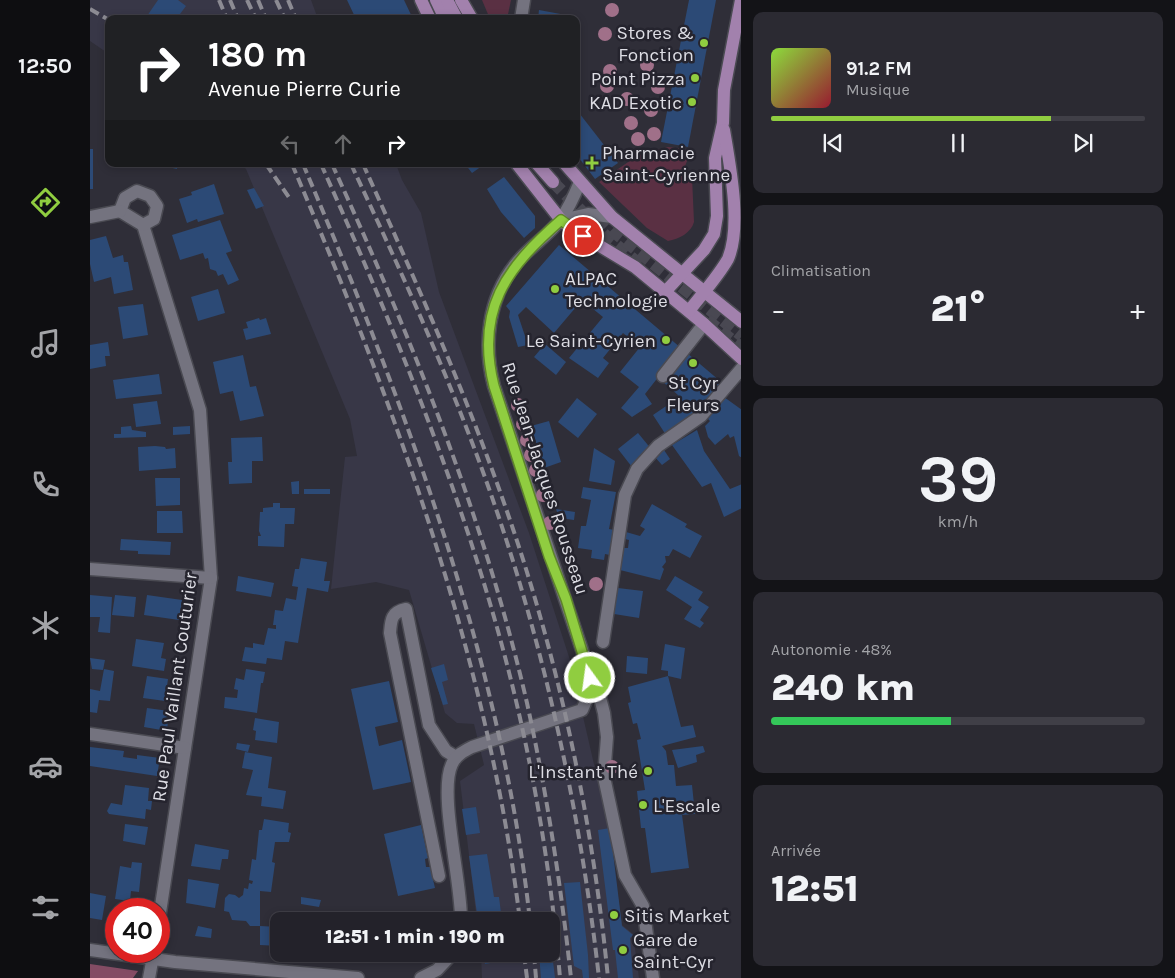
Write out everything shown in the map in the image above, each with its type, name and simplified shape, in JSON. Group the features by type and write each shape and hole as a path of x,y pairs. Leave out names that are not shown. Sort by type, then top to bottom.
{"main road":[{"path":"421,0 428,15"},
{"path":"431,15 434,0"},
{"path":"434,0 443,15"},
{"path":"448,0 455,15"},
{"path":"461,0 470,15"},
{"path":"689,311 729,258 735,237 736,218 723,123 724,90 741,0"},
{"path":"665,292 704,250 714,234 717,216 715,158 723,123"},
{"path":"519,167 561,220 570,228 624,259 689,311 741,359"},
{"path":"541,167 556,180 550,167"},
{"path":"568,167 612,217 741,322"}],"street":[{"path":"522,15 524,0"},
{"path":"561,220 580,182"},
{"path":"90,217 120,211 143,225 154,219 157,206 150,196 137,191 125,198 120,211"},
{"path":"561,220 588,214 612,217"},
{"name":"Rue Jean-Jacques Rousseau","path":"561,220 514,266 499,292 490,326 489,367 590,678 599,694 607,737 604,777 625,875 643,906 653,978"},
{"name":"Rue Paul Vaillant Couturier","path":"143,225 200,410 211,578 162,898"},
{"path":"663,376 704,324"},
{"path":"603,642 625,495 637,469 658,446 702,416 741,368"},
{"path":"90,569 211,578"},
{"path":"439,876 390,633 392,616 398,611 406,609 429,725 446,751 456,757"},
{"path":"460,912 447,790 452,764 456,757 472,747 582,710 588,698 590,678"},
{"path":"90,734 185,748"},
{"path":"90,950 105,951"},
{"path":"170,957 358,978"},
{"path":"421,978 437,970 444,962"},
{"path":"149,978 152,963"}],"shaded area":[{"path":"90,0 311,0 317,15 105,15 105,51 90,41"},
{"path":"482,0 511,0 508,15 488,15"},
{"path":"668,147 691,150 683,172 692,177 694,222 684,235 668,241 647,228 599,182 637,156"},
{"path":"244,167 397,167 402,180 421,213 439,292 529,533 570,660 608,825 622,925 633,934 639,978 482,978 481,962 560,962 560,912 476,912 460,781 484,765 474,724 457,723 445,713 409,590 376,582 331,589 345,457 357,456 350,419"},
{"path":"90,964 138,971 133,978 90,978"}],"building":[{"path":"158,0 178,0 186,6 180,14 181,15 148,15"},
{"path":"347,0 404,0 411,15 354,15"},
{"path":"689,0 716,0 688,147 661,142"},
{"path":"539,10 566,15 538,15"},
{"path":"580,114 618,163 595,179 580,159"},
{"path":"90,149 93,149 93,189 90,189"},
{"path":"467,167 481,167 472,173"},
{"path":"504,177 535,216 535,228 524,238 501,212 487,189"},
{"path":"214,184 224,214 198,222 197,219 187,223 179,199 192,195 191,192"},
{"path":"254,188 264,206 256,209 247,190"},
{"path":"220,220 232,251 226,253 239,280 228,285 223,274 218,276 216,271 210,269 208,258 205,259 203,253 180,260 172,235"},
{"path":"106,236 113,258 123,255 124,262 128,262 133,290 114,294 111,277 94,282 90,264 90,240"},
{"path":"559,245 681,348 645,394 652,404 632,417 621,408 639,387 620,372 640,347 623,333 603,358 609,363 598,378 569,358 603,317 582,300 554,333 526,307 518,315 528,345 518,347 509,317 510,311 506,306"},
{"path":"218,289 225,313 198,321 191,297"},
{"path":"143,304 148,335 123,339 118,307"},
{"path":"259,318 260,320 266,318 271,334 246,340 243,329 248,328 246,322"},
{"path":"108,342 110,356 105,356 106,366 90,369 90,345"},
{"path":"545,344 566,362 556,375 534,357"},
{"path":"687,353 720,381 721,387 697,414 666,435 653,415 675,400 678,395 663,382"},
{"path":"243,355 250,387 256,386 264,416 240,421 233,391 220,394 213,362"},
{"path":"159,374 162,394 116,399 113,380"},
{"path":"724,397 741,409 741,457 734,436 730,438 728,434 715,445 708,437 705,426 710,421 708,419"},
{"path":"577,398 597,414 578,438 558,422"},
{"path":"157,401 161,424 136,427 133,404"},
{"path":"549,421 561,462 544,468 531,426"},
{"path":"131,426 132,430 146,432 146,437 114,438 114,434 121,434 121,427"},
{"path":"190,426 190,434 173,435 173,427"},
{"path":"697,430 704,451 730,489 741,484 741,508 724,517 711,483 702,487 672,445"},
{"path":"638,433 652,450 632,467 618,449"},
{"path":"262,437 263,461 252,461 252,483 229,484 228,462 232,462 231,438"},
{"path":"138,447 165,447 166,449 175,448 176,468 139,471"},
{"path":"594,448 615,461 611,485 589,481"},
{"path":"664,450 670,459 662,465 654,456"},
{"path":"155,478 180,478 180,505 156,506"},
{"path":"299,481 299,494 292,494 291,482"},
{"path":"583,487 616,492 609,529 614,530 610,555 605,554 604,560 591,558 592,550 578,548 581,526 586,526 591,500 581,498"},
{"path":"304,489 330,489 330,494 304,494"},
{"path":"273,503 280,503 280,508 295,508 294,524 285,524 284,547 258,546 258,536 261,536 259,531 260,512 263,512 263,508 273,507"},
{"path":"652,504 687,524 685,527 702,536 690,558 673,549 669,556 665,556 666,562 662,567 664,569 660,580 620,570 624,548 628,548 629,540 625,539 626,532 640,536 645,529 640,526"},
{"path":"556,509 575,512 574,520 559,518"},
{"path":"157,511 182,511 183,533 157,533"},
{"path":"121,539 171,542 170,555 138,554 138,551 120,550"},
{"path":"301,558 327,562 324,581 330,581 328,592 307,588 298,643 285,641 282,660 267,658 266,664 242,661 245,647 253,648 253,643 264,645 268,628 276,629 276,625 273,625 275,610 283,611 286,598 296,600 298,587 292,586 295,569 299,569"},
{"path":"238,576 274,583 271,597 236,591"},
{"path":"675,576 703,592 698,600 709,607 700,620 704,623 700,628 684,619 692,607 666,590"},
{"path":"618,588 643,591 639,618 614,614"},
{"path":"90,595 112,597 110,633 98,632 100,617 90,617"},
{"path":"115,595 136,597 134,617 112,615"},
{"path":"147,595 182,600 179,620 144,615"},
{"path":"136,639 164,643 161,658 166,659 164,671 132,666"},
{"path":"665,644 685,648 681,679 668,676 668,671 661,670"},
{"path":"627,656 648,658 647,674 626,672"},
{"path":"90,658 105,660 103,670 92,669"},
{"path":"444,664 448,680 442,682 448,704 443,705 431,668"},
{"path":"104,669 114,671 110,701 99,700 97,713 90,712 90,689 100,691"},
{"path":"246,669 265,672 263,683 261,683 257,713 224,708 225,697 237,698 238,690 234,689 236,678 244,680"},
{"path":"147,676 168,679 165,701 143,698"},
{"path":"668,676 681,727 693,725 696,737 662,746 666,751 668,765 674,765 676,786 692,785 695,814 682,815 689,868 651,873 645,828 641,828 637,791 645,790 637,740 641,739 637,723 633,724 628,703 631,702 628,687"},
{"path":"389,681 398,722 375,727 379,746 402,740 411,782 373,790 351,689"},
{"path":"147,708 169,711 167,731 144,727"},
{"path":"255,718 279,722 277,743 255,740 256,731 253,730"},
{"path":"237,743 250,745 248,752 236,749"},
{"path":"703,746 705,752 696,755 697,762 678,768 672,750"},
{"path":"90,747 124,751 123,757 137,759 137,755 160,758 157,776 90,766"},
{"path":"245,752 272,757 268,788 286,791 283,809 261,806 262,797 246,795 253,770 242,768"},
{"path":"125,785 149,788 148,801 152,801 151,810 146,809 145,819 109,814 107,811 111,803 122,805"},
{"path":"476,807 480,833 466,835 462,809"},
{"path":"264,819 289,823 288,832 291,833 289,842 275,842 272,862 275,863 271,892 260,891 260,926 250,926 246,921 232,920 229,912 224,911 225,898 229,894 239,898 243,895 244,888 248,889 249,883 252,884 253,881 249,880 252,859 256,860 259,830 262,830"},
{"path":"125,824 148,827 145,845 123,841"},
{"path":"421,825 428,858 425,859 426,867 430,867 435,888 398,896 384,834"},
{"path":"610,828 622,926 633,935 630,938 633,978 618,978 615,950 613,950 598,830"},
{"path":"195,844 229,850 228,859 222,859 220,870 191,866"},
{"path":"487,854 494,897 499,897 501,912 477,912 469,856"},
{"path":"132,862 142,863 139,892 131,891 130,898 115,898 120,866 131,868"},
{"path":"188,879 219,884 215,908 186,903"},
{"path":"580,882 589,978 583,978 582,970 574,966 564,883"},
{"path":"90,893 106,896 102,920 90,918"},
{"path":"301,897 321,900 319,907 301,904"},
{"path":"198,926 212,929 211,938 195,936"},
{"path":"260,926 270,927 270,946 260,945"},
{"path":"540,962 553,962 555,978 541,978"}],"tunnel":[{"path":"553,182 608,238 643,267"},
{"path":"599,217 614,232 741,335"},
{"path":"707,320 741,347"}],"railway":[{"path":"219,0 225,15"},
{"path":"230,0 236,15"},
{"path":"247,0 254,15"},
{"path":"258,0 264,15"},
{"path":"276,0 283,15"},
{"path":"288,0 294,15"},
{"path":"90,9 105,18"},
{"path":"268,167 290,199"},
{"path":"293,167 367,347 433,535 461,630 485,726 505,823 519,912"},
{"path":"304,167 341,254 412,440 473,630 497,727 516,824 529,912"},
{"path":"322,167 417,391 459,507 496,624 519,712 537,800 556,933 560,978"},
{"path":"333,167 390,295 417,362 443,429 490,565 510,634 541,771 553,840 571,978"},
{"path":"352,167 412,297 455,398 492,498 514,565 534,633 566,770 590,908 599,978"},
{"path":"364,167 461,390 497,482 531,584 561,695 584,807 594,864 608,978"},
{"path":"525,962 527,978"},
{"path":"535,962 536,978"}],"place":[{"name":"Stores & Fonction","path":"704,43"},
{"name":"Point Pizza","path":"695,78"},
{"name":"KAD Exotic","path":"692,102"},
{"name":"Pharmacie Saint-Cyrienne","path":"592,163"},
{"name":"ALPAC Technologie","path":"555,289"},
{"name":"Le Saint-Cyrien","path":"666,340"},
{"name":"St Cyr Fleurs","path":"693,363"},
{"name":"L'Instant Thé","path":"648,771"},
{"name":"L'Escale","path":"643,805"},
{"name":"Sitis Market","path":"614,915"},
{"name":"Gare de Saint-Cyr","path":"623,950"}],"route":[{"path":"583,236 561,220 514,266 499,292 490,326 488,345 489,367 494,386 549,556 566,599 590,678"}]}
